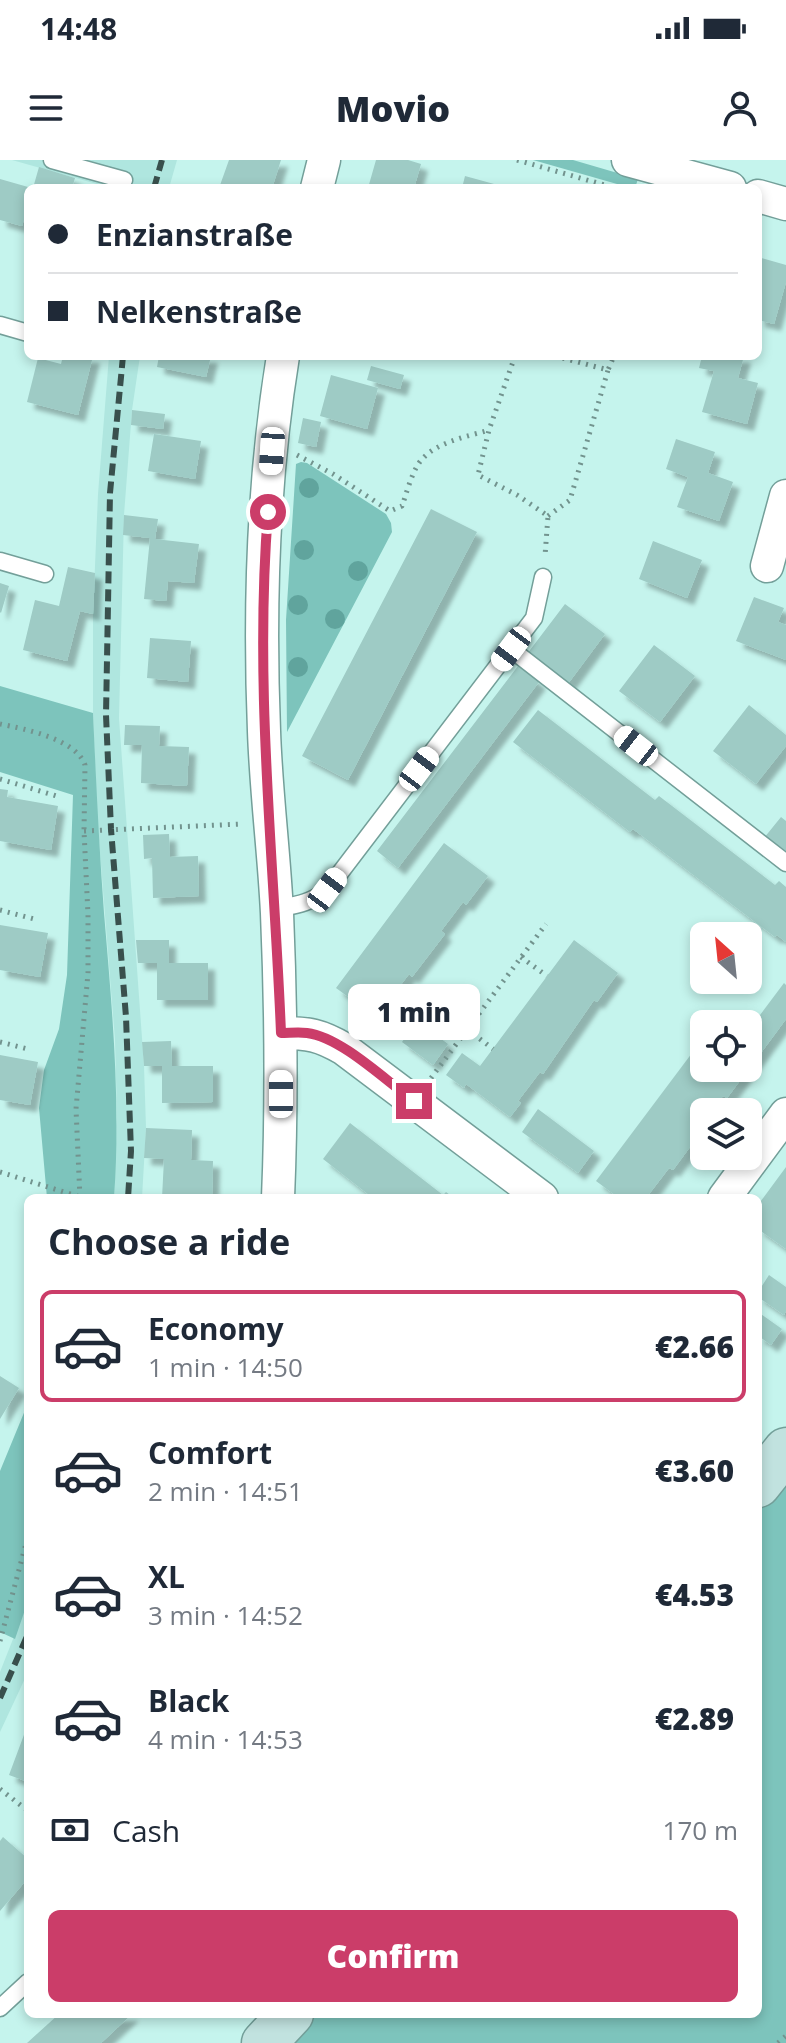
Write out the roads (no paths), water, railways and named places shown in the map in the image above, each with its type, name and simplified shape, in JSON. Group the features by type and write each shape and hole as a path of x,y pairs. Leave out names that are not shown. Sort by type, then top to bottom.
{"main road":[{"path":"762,1480 786,1450"},
{"path":"264,2043 287,2018"}],"street":[{"path":"318,184 324,160"},
{"path":"628,160 715,184"},
{"path":"762,197 786,204"},
{"path":"278,1194 281,1033 276,909 268,823 262,618 272,451 283,360"},
{"path":"767,566 786,496"},
{"path":"281,1033 307,1033 344,1049 537,1194"},
{"path":"727,1194 786,1114"}],"lane":[{"path":"52,160 124,180"},
{"path":"0,325 24,332"},
{"path":"0,561 45,574"},
{"path":"276,909 317,899 327,890 534,618 543,577"},
{"path":"511,649 786,863"},
{"path":"0,2008 24,1986"}],"railway":[{"path":"155,184 162,160"},
{"path":"123,360 110,493 106,715 111,829 126,1017 131,1151 128,1194"},
{"path":"0,1698 24,1643"}]}
